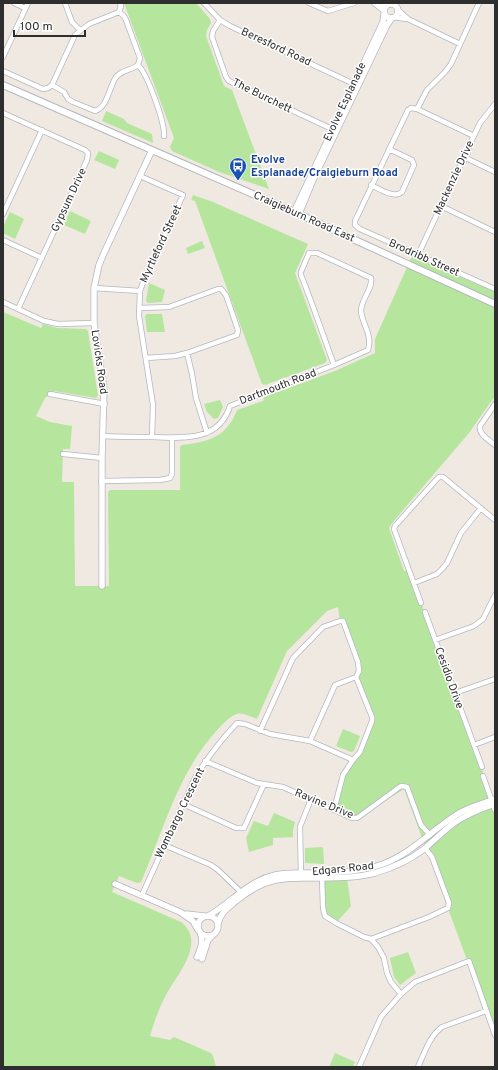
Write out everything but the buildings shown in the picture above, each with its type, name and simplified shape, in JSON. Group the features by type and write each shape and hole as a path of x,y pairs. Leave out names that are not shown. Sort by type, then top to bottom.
{"main road":[{"name":"Craigieburn Road East","path":"3,85 296,213 495,304"}],"street":[{"path":"3,57 26,6 14,3"},
{"path":"65,3 72,22 80,30"},
{"path":"119,12 121,6 120,3"},
{"name":"Beresford Road","path":"204,3 220,20 230,26 356,85"},
{"path":"309,3 328,11 354,3"},
{"path":"374,3 393,5 408,19 460,44"},
{"path":"374,3 387,17 408,19"},
{"path":"416,109 426,90 448,68 479,3"},
{"path":"384,13 385,7 393,5"},
{"path":"393,5 397,14 393,18"},
{"path":"3,71 43,88 48,88 52,85 70,43 80,30 88,24 119,12"},
{"path":"52,85 64,92 68,99 72,102 90,110 97,110 103,105 116,77 138,66 140,60 126,20 119,12"},
{"name":"Evolve Esplanade","path":"296,213 356,85 383,22 384,13"},
{"name":"Evolve Esplanade","path":"356,85 387,25 393,18"},
{"name":"The Burchett","path":"220,20 212,31 212,37 226,77 229,81 335,130"},
{"path":"138,66 146,75 163,123 164,136"},
{"name":"Mackenzie Drive","path":"418,255 458,169 466,158 480,123 495,104"},
{"path":"389,149 414,162 414,166 402,192 394,195 372,185 389,149 408,110 411,108 416,109 474,136"},
{"name":"Gypsum Drive","path":"3,113 85,150 88,153 88,157 18,309"},
{"path":"3,214 42,130"},
{"name":"Lovicks Road","path":"102,586 102,458 105,404 94,323 94,288 99,265 104,253 152,150"},
{"path":"466,158 495,172"},
{"name":"Myrtleford Street","path":"140,176 184,195 145,277 140,291 139,316 153,405 152,437"},
{"name":"Brodribb Street","path":"372,185 356,219 355,225 360,229 495,289"},
{"path":"441,206 495,232"},
{"path":"3,240 42,258"},
{"name":"Dartmouth Road","path":"103,436 172,438 194,437 221,424 228,414 230,406 334,365 368,350 369,336 361,312 362,305 370,286 371,278 317,253 309,253 301,275 316,312 334,365"},
{"path":"94,288 140,291"},
{"path":"140,308 169,307 221,289 224,291 238,330 237,335 187,353 175,356 146,358"},
{"path":"3,302 44,321 58,324 94,323"},
{"path":"187,353 196,398 207,432"},
{"path":"50,394 105,404"},
{"path":"495,404 480,426 479,430 495,445"},
{"path":"102,481 160,480 170,478 172,474 172,438"},
{"path":"63,454 102,458"},
{"path":"421,603 394,529 414,504 439,477 443,477 495,520"},
{"path":"414,583 437,574 442,569 447,563 461,533 481,508"},
{"name":"Cesidio Drive","path":"482,767 434,640 474,626 483,619 495,595"},
{"path":"425,612 434,640"},
{"path":"260,731 293,658 323,627 343,621 358,662 359,671 356,678 372,717 372,721 360,752 343,775 334,810"},
{"path":"310,741 335,685 356,678"},
{"path":"454,693 495,679"},
{"name":"Wombargo Crescent","path":"142,895 195,778 205,761 237,723 245,724 270,734 310,741 353,760"},
{"path":"474,745 495,737"},
{"name":"Ravine Drive","path":"205,761 257,782 283,787 352,818 357,818 401,786 407,787 421,825 430,835"},
{"path":"483,776 494,803"},
{"path":"183,804 236,828 244,828 264,784"},
{"path":"301,875 300,827 311,799"},
{"name":"Edgars Road","path":"301,875 344,871 382,864 410,851 458,814 476,805 494,803"},
{"name":"Edgars Road","path":"207,916 261,880 274,875 288,873 322,878 347,878 375,873 397,865 425,848 438,835 454,823 470,813 494,803"},
{"path":"164,845 211,865 242,893"},
{"path":"371,939 429,917 448,908 449,903 432,857 425,848"},
{"path":"322,878 323,908 325,916 336,923 371,939 378,947 384,958 390,982 401,994"},
{"path":"115,884 180,912 191,915 207,916 214,918 218,924 218,929 208,940 200,958 202,938 197,926 199,920 207,916"},
{"name":"Edgars Road","path":"218,924 222,913 242,893"},
{"path":"180,912 193,921 199,931 206,936 214,934"},
{"path":"358,1067 381,1017 401,994 415,982 469,961 495,1035"},
{"path":"418,1067 431,1038 438,1030 442,1027 486,1011"}],"green space":[{"path":"124,3 196,3 210,19 211,23 207,30 206,36 224,86 232,90 269,189 219,172 172,151 170,147 174,138"},
{"path":"106,111 124,119 127,123 152,134 153,143 102,121"},
{"path":"99,151 119,160 115,169 94,160"},
{"path":"193,195 213,202 308,244 295,273 327,360 325,363 265,385 262,384 195,201 191,200"},
{"path":"70,211 91,221 85,234 64,225"},
{"path":"10,212 24,219 15,239 3,233 3,227"},
{"path":"202,241 205,248 188,254 186,248"},
{"path":"412,256 495,292 495,396 469,433 389,528 404,571 409,570 495,805 495,1036 404,789 357,818 334,810 343,775 360,752 372,721 356,677 358,662 340,621 338,607 327,611 287,651 257,719 242,714 234,715 224,723 206,744 194,761 174,800 141,882 137,883 119,876 112,892 181,922 188,930 191,939 191,949 182,968 163,1000 150,1036 170,1040 174,1037 211,1053 216,1067 3,1067 3,312 41,328 43,324 57,328 86,329 88,331 98,396 96,398 54,391 45,398 36,416 50,422 72,426 70,449 63,449 62,482 74,482 75,586 109,586 108,492 110,490 180,490 180,447 182,445 208,440 216,436 228,426 237,410 263,401 264,397 335,371 375,353 375,339"},
{"path":"149,283 165,290 162,302 148,303 146,301"},
{"path":"147,314 162,314 165,332 147,332 145,316"},
{"path":"220,400 223,407 218,418 214,419 207,412 204,404"},
{"path":"343,729 360,736 354,751 351,752 336,746"},
{"path":"274,813 295,822 293,837 273,838 273,845 249,852 246,838 254,821 268,826"},
{"path":"323,847 324,864 305,863 305,848"},
{"path":"322,878 347,878 351,906 336,923 325,916"},
{"path":"408,952 416,973 400,985 394,977 390,958"},
{"path":"335,1053 355,1062 353,1067 329,1067"}],"place":[{"name":"Evolve Esplanade/Craigieburn Road","path":"238,181"}]}
